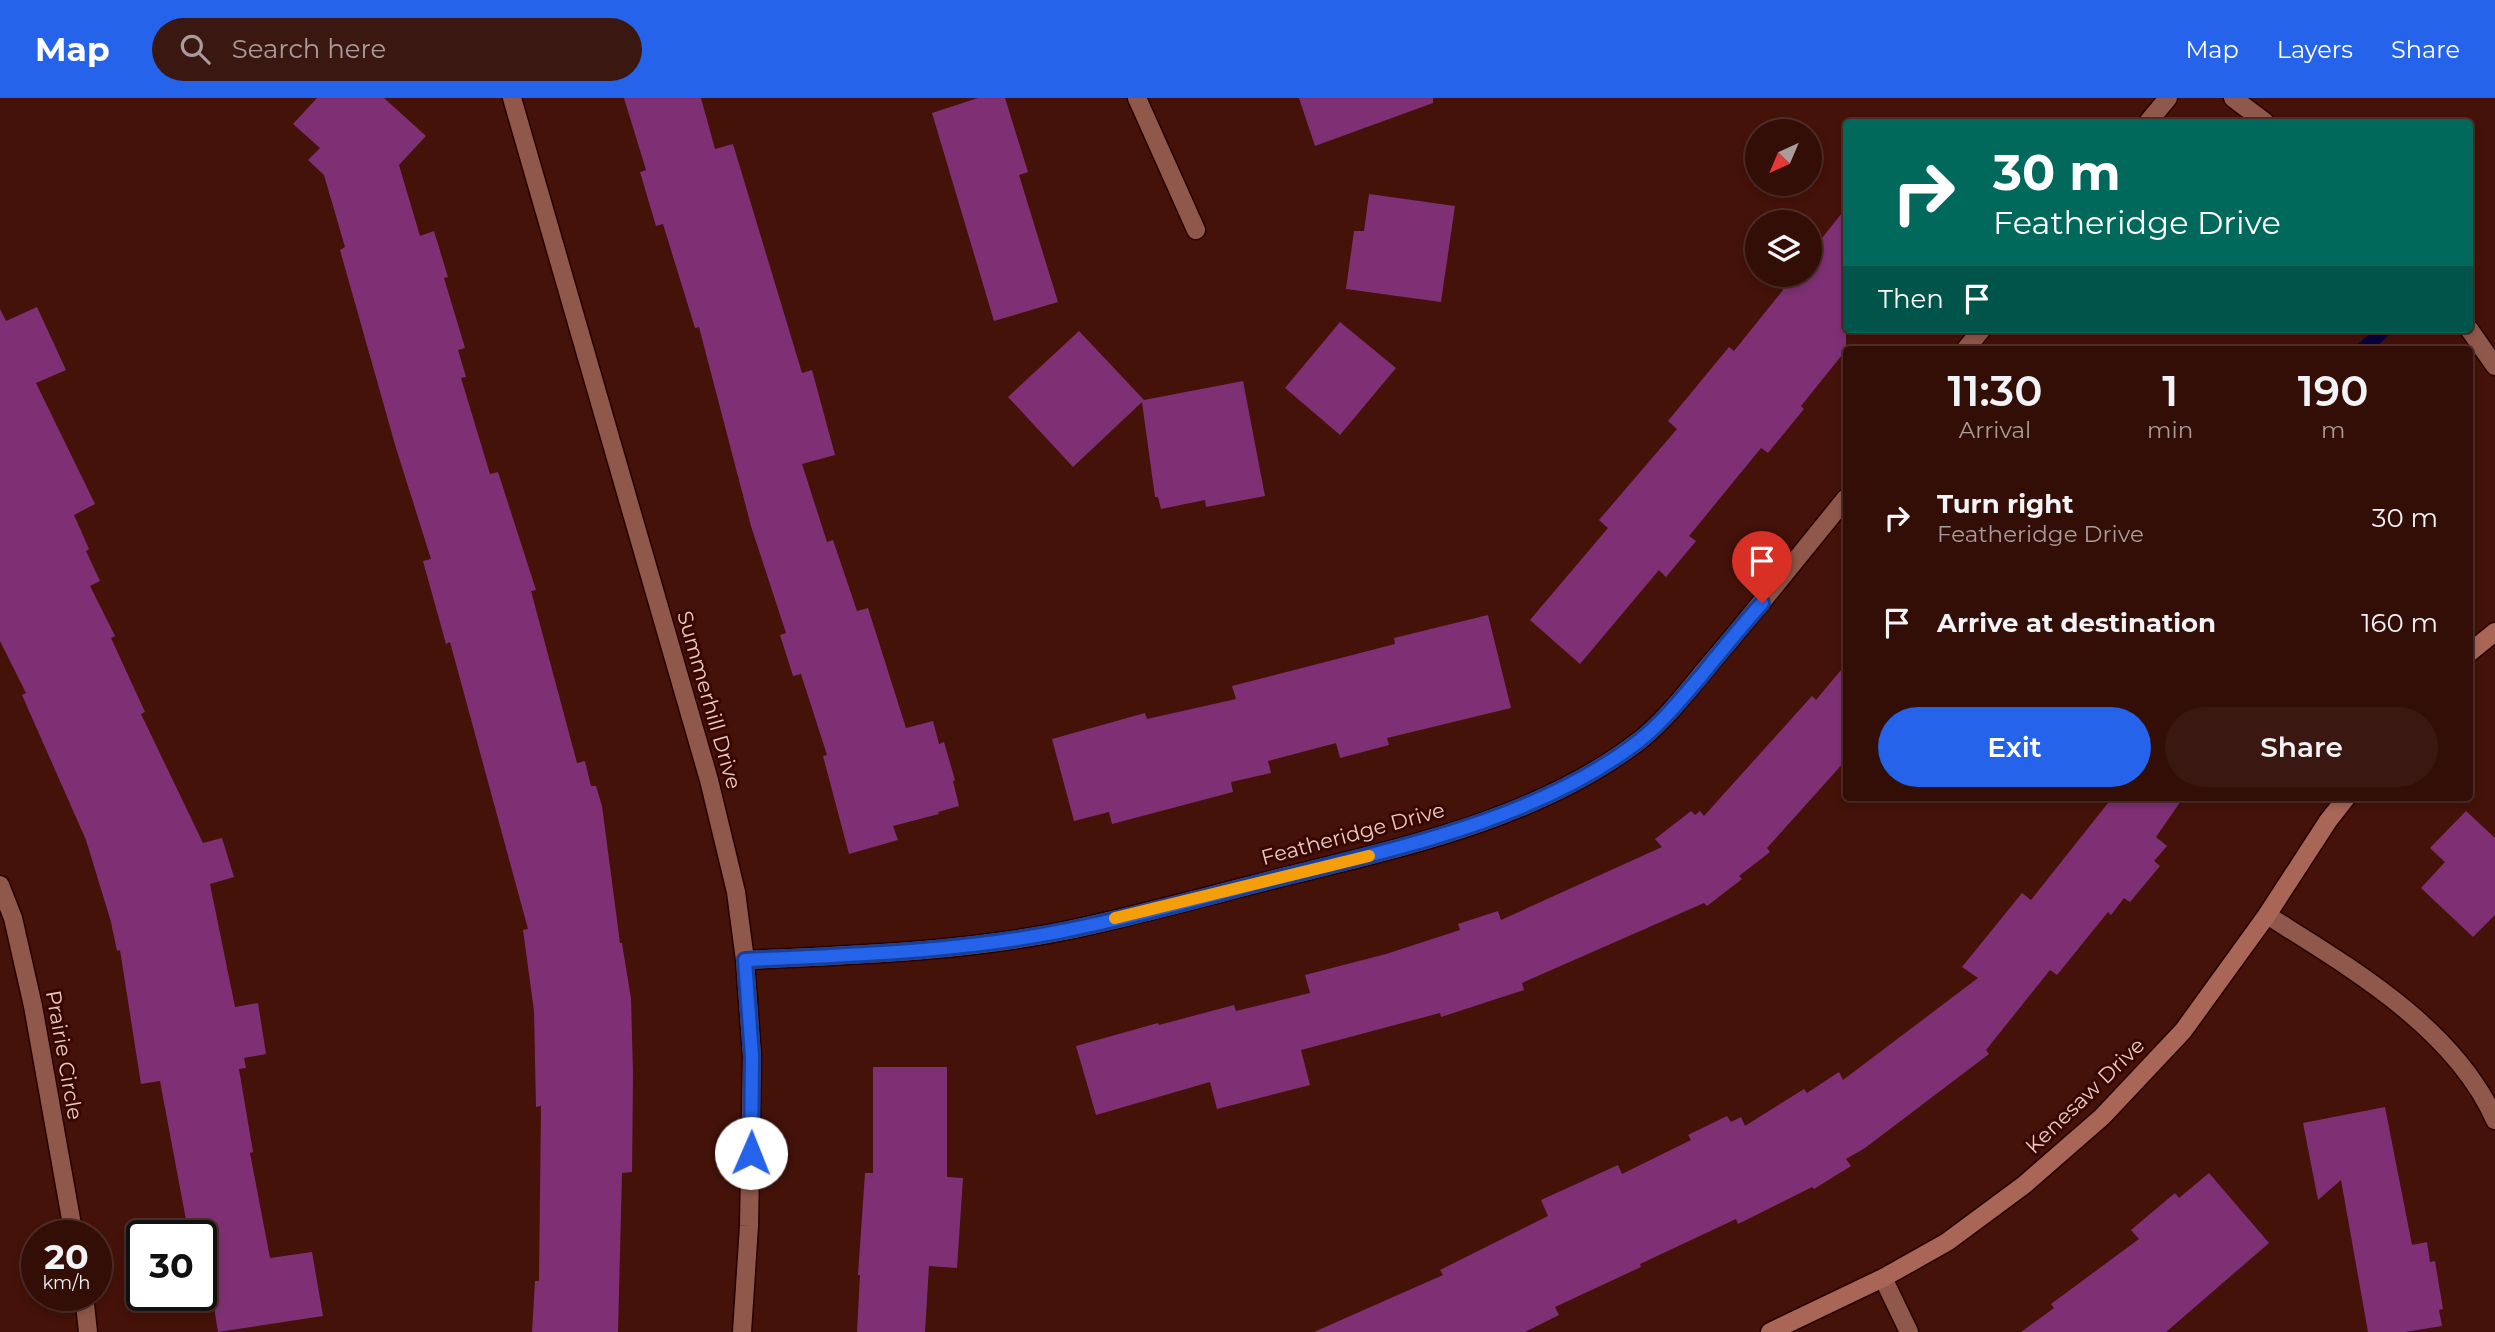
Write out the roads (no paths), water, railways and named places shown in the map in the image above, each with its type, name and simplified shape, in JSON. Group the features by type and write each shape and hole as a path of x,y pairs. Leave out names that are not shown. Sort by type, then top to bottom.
{"street":[{"name":"Summerhill Drive","path":"512,98 709,780 736,892 745,960 752,1056 749,1226 742,1332"},
{"path":"1137,98 1196,230"},
{"path":"2150,119 2168,98"},
{"path":"2233,98 2261,119"},
{"path":"2472,333 2495,366"},
{"name":"Featheridge Drive","path":"745,960 930,949 1063,931 1366,857 1485,821 1552,794 1640,740 1677,704 1843,502"},
{"path":"2473,650 2495,632"},
{"name":"Kenesaw Drive","path":"1770,1332 1883,1279 1947,1242 2024,1185 2102,1116 2183,1031 2267,915 2344,801"},
{"name":"Prairie Circle","path":"0,885 13,918 33,1006 71,1220"},
{"path":"2267,915 2349,967 2413,1016 2455,1056 2489,1106 2495,1120"},
{"path":"1883,1279 1909,1332"},
{"path":"86,1311 88,1332"}],"waterway":[{"path":"2366,346 2381,333"}]}
